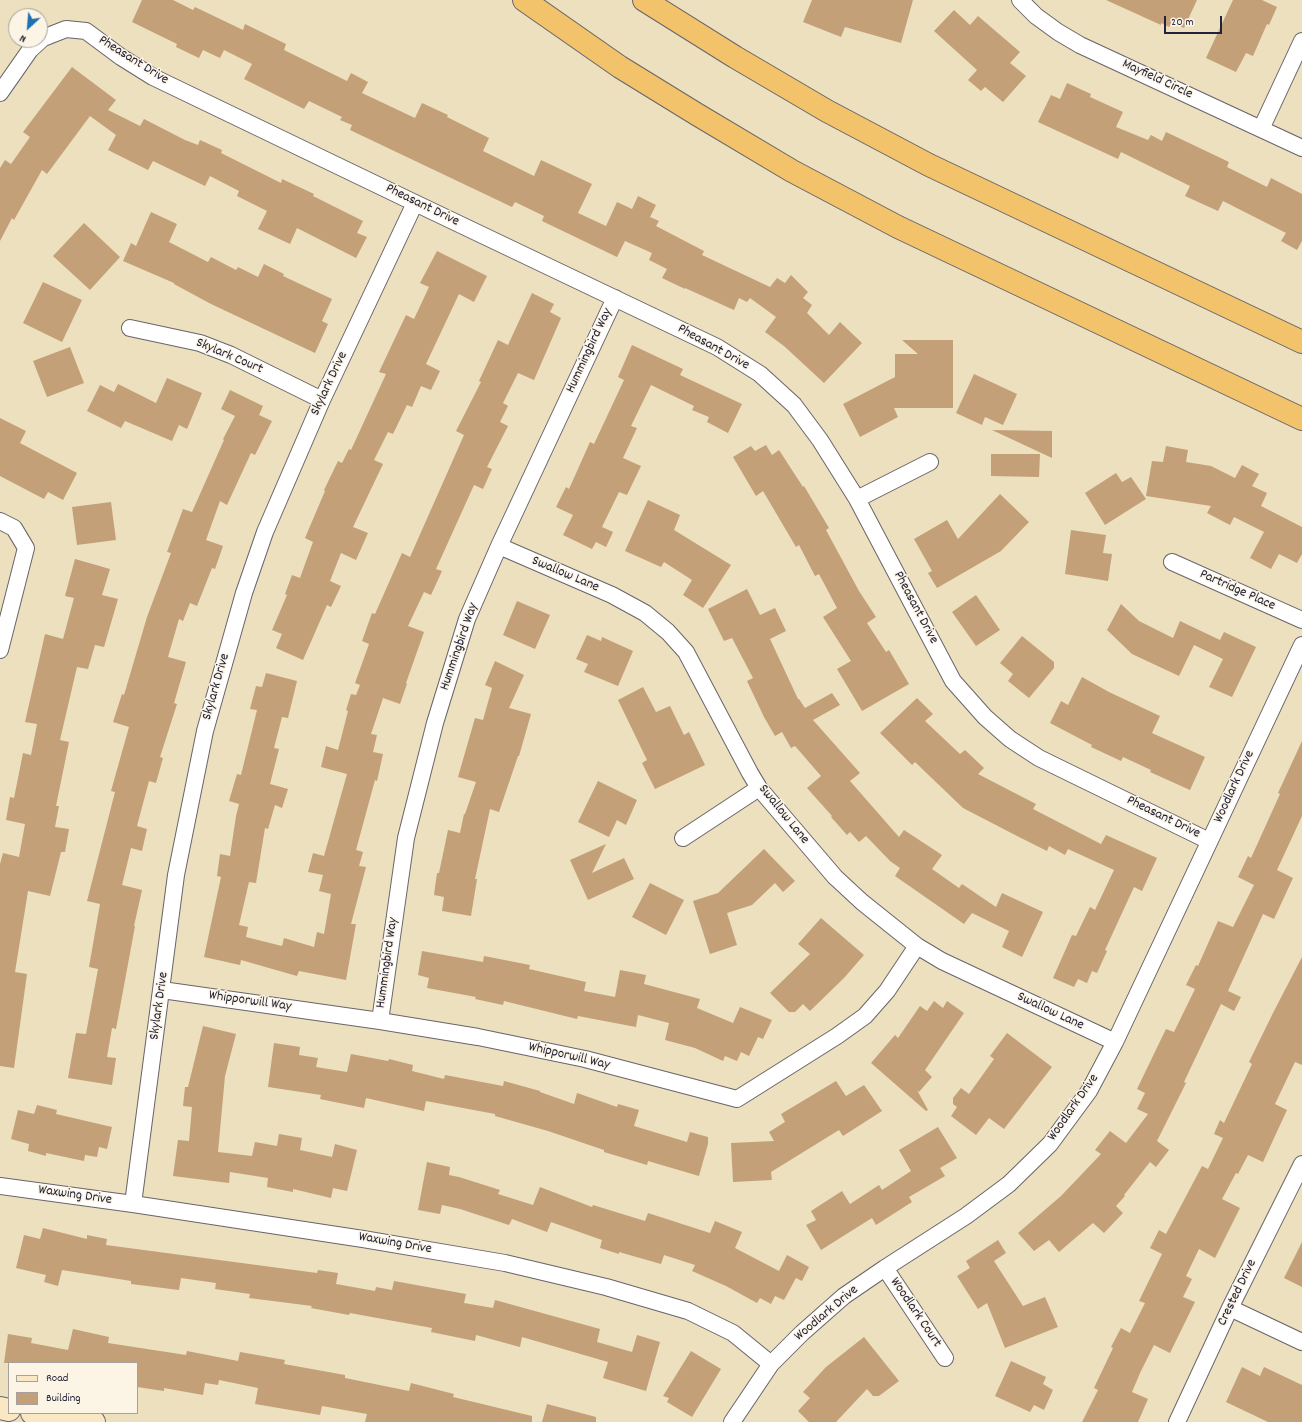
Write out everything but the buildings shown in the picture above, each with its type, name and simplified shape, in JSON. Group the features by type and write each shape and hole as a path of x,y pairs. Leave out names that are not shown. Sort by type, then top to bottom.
{"highway":[{"path":"524,0 627,71 698,116 792,170 898,227 1302,419"},
{"path":"644,0 735,57 820,107 929,165 1302,342"}],"street":[{"name":"Mayfield Circle","path":"1020,0 1036,16 1058,32 1080,45 1302,148"},
{"name":"Pheasant Drive","path":"0,93 30,50 43,38 66,29 86,31 121,57 153,77 717,347 760,374 794,405 820,440 857,499 953,680 985,717 1010,739 1040,758 1209,841"},
{"path":"1261,129 1302,41"},
{"name":"Skylark Drive","path":"133,1204 176,875 205,731 244,593 265,532 322,400 415,203"},
{"name":"Hummingbird Way","path":"380,1020 406,838 435,723 467,619 499,546 615,298"},
{"name":"Skylark Court","path":"130,328 200,343 231,355 322,400"},
{"path":"857,499 930,462"},
{"path":"0,521 14,528 26,548 0,650"},
{"name":"Swallow Lane","path":"499,546 612,595 645,613 668,632 686,652 759,788 835,877 862,902 917,946 949,964 1115,1042"},
{"name":"Partridge Place","path":"1172,562 1302,620"},
{"name":"Woodlark Drive","path":"732,1422 771,1364 802,1333 844,1296 966,1216 1009,1184 1050,1144 1089,1091 1115,1042 1302,645"},
{"path":"684,838 759,788"},
{"name":"Whipporwill Way","path":"162,990 380,1020 478,1037 585,1059 737,1099 838,1036 866,1016 887,991 917,946"},
{"name":"Crested Drive","path":"1177,1422 1230,1308 1302,1164"},
{"name":"Waxwing Drive","path":"0,1186 133,1204 364,1239 505,1263 606,1287 688,1311 733,1334 771,1364"},
{"name":"Woodlark Court","path":"885,1268 945,1358"},
{"path":"1230,1308 1302,1342"},
{"path":"39,1414 94,1422"}]}
